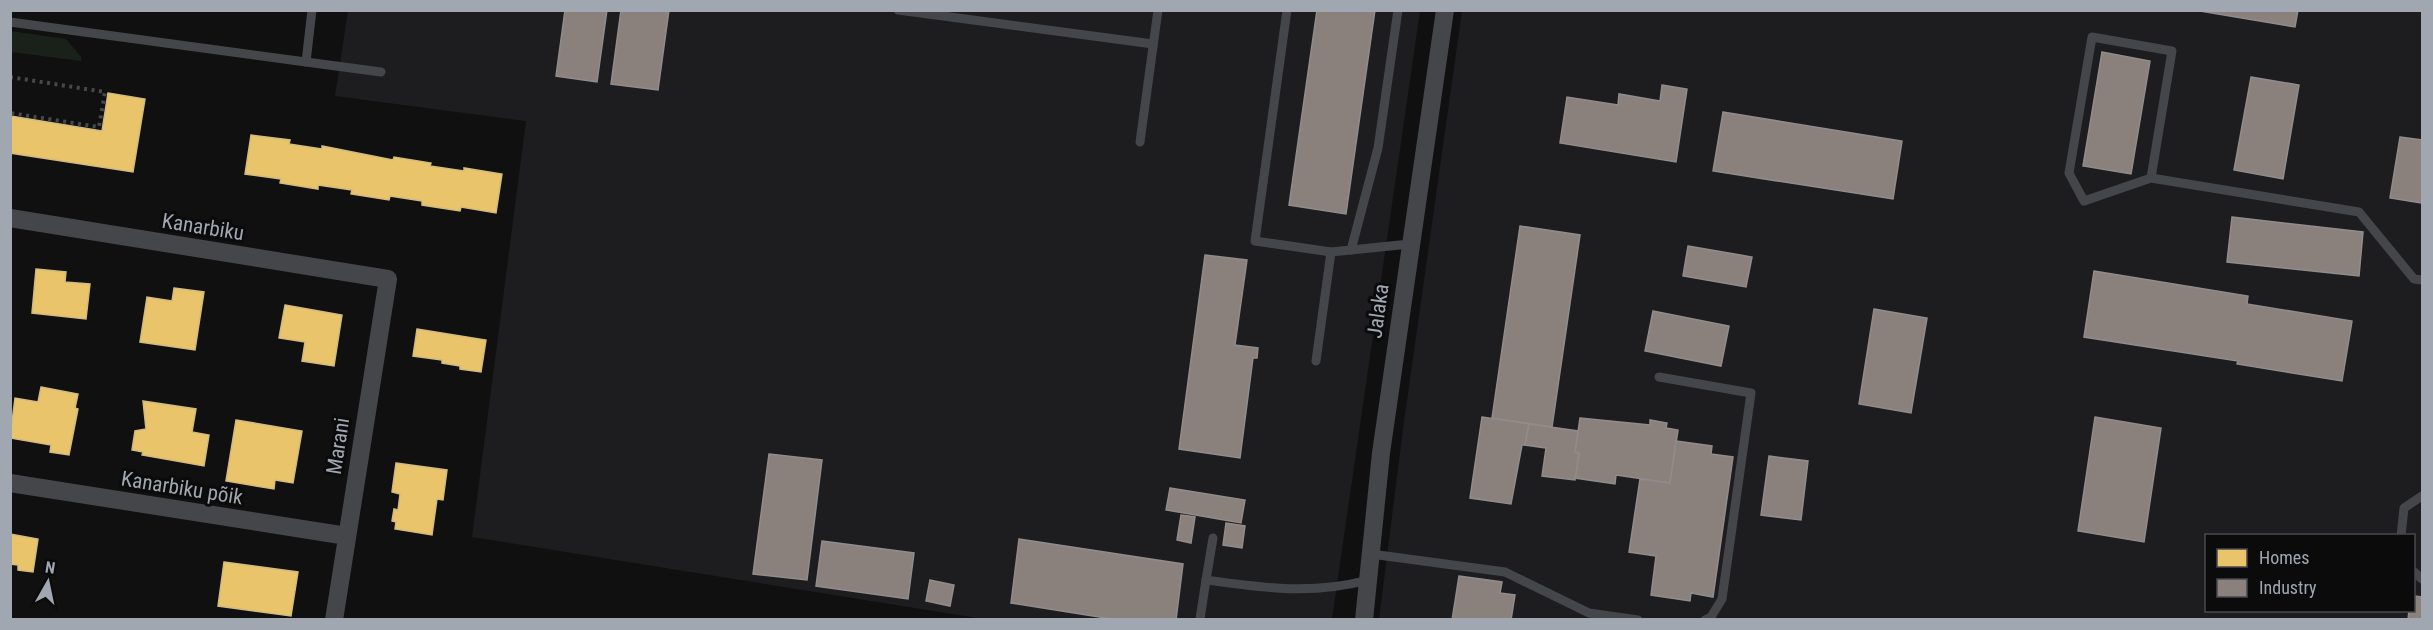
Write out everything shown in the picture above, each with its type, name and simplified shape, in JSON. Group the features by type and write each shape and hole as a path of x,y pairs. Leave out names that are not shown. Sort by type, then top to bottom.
{"street":[{"name":"Jalaka","path":"1364,620 1381,453 1445,10"},
{"name":"Kanarbiku","path":"10,218 388,279"},
{"name":"Marani","path":"334,620 388,279"},
{"name":"Kanarbiku põik","path":"10,483 347,536"}],"lane":[{"path":"306,62 312,10"},
{"path":"898,10 1154,44"},
{"path":"1140,142 1158,10"},
{"path":"1287,10 1255,241 1330,252 1410,244"},
{"path":"1351,250 1378,147 1398,10"},
{"path":"10,22 381,72"},
{"path":"2151,178 2172,51 2092,38 2069,173 2084,201 2151,178 2359,212 2414,279 2422,280"},
{"path":"1316,361 1330,252"},
{"path":"1659,377 1752,393 1722,599 1712,617 1705,620"},
{"path":"2401,534 2404,508 2422,496"},
{"path":"1200,619 1213,538"},
{"path":"1371,554 1505,572 1589,613 1638,620"},
{"path":"1206,580 1266,589 1306,590 1344,586 1368,580"}],"path":[{"path":"10,77 105,92 99,127 10,112"}],"shaded area":[{"path":"348,11 1420,11 1332,619 983,619 472,537 526,121 335,96"},
{"path":"1462,11 2422,11 2422,619 1379,620 1403,429"},
{"path":"11,31 66,39 81,57 81,61 11,52"}],"building: Homes":[{"path":"108,93 145,99 133,172 10,153 10,116 102,131"},
{"path":"251,135 290,140 289,144 322,149 322,146 393,160 394,157 431,163 430,166 502,174 496,213 461,207 460,211 422,205 422,201 390,196 389,200 351,194 352,190 318,185 318,189 280,183 281,179 245,174"},
{"path":"36,269 66,272 65,282 90,284 86,319 32,313"},
{"path":"174,288 204,292 195,350 140,342 147,297 172,301"},
{"path":"285,305 342,315 334,366 302,361 305,342 279,338"},
{"path":"417,329 486,340 481,372 460,369 460,366 442,363 442,360 413,356"},
{"path":"41,387 78,394 75,408 78,409 69,455 50,452 51,445 10,438 15,398 38,402"},
{"path":"143,401 196,409 192,432 209,435 204,466 142,455 143,452 132,450 135,431 146,429"},
{"path":"236,420 302,431 293,483 275,480 274,489 226,481"},
{"path":"396,463 447,470 443,500 437,499 432,535 395,529 396,522 392,521 394,509 398,510 400,494 392,492"},
{"path":"10,534 38,539 33,572 18,570 18,565 10,564"},
{"path":"224,562 298,572 291,616 218,606"}],"building: Industry":[{"path":"565,10 607,10 597,82 556,76"},
{"path":"621,10 669,10 658,90 611,84"},
{"path":"1317,10 1375,10 1346,214 1289,205"},
{"path":"2194,10 2298,10 2295,27"},
{"path":"2102,52 2150,61 2131,174 2083,166"},
{"path":"2251,77 2299,85 2283,179 2234,170"},
{"path":"1662,85 1687,89 1676,162 1560,143 1567,97 1618,105 1619,94 1660,101"},
{"path":"1723,112 1902,141 1893,199 1713,171"},
{"path":"2400,137 2422,140 2422,203 2390,198"},
{"path":"2232,217 2363,232 2359,276 2227,262"},
{"path":"1520,226 1580,235 1552,427 1492,418"},
{"path":"1688,246 1752,257 1746,287 1683,276"},
{"path":"1205,255 1247,260 1235,345 1258,348 1257,358 1253,358 1240,458 1179,449"},
{"path":"2094,271 2248,296 2247,304 2352,321 2342,381 2237,364 2238,361 2084,337"},
{"path":"1874,309 1927,318 1911,413 1859,404"},
{"path":"1653,311 1729,326 1721,366 1645,351"},
{"path":"1482,417 1529,424 1525,445 1522,445 1511,504 1470,498"},
{"path":"2095,417 2161,428 2144,542 2078,531"},
{"path":"1580,418 1650,425 1650,420 1667,423 1666,428 1678,430 1670,483 1616,475 1615,484 1575,478 1579,453 1575,452"},
{"path":"1529,424 1578,431 1575,452 1579,453 1575,480 1542,476 1546,448 1525,445"},
{"path":"1676,441 1712,446 1711,454 1733,457 1713,597 1691,593 1690,601 1651,595 1656,556 1629,552 1640,479 1670,483"},
{"path":"769,454 822,460 807,580 753,574"},
{"path":"1769,456 1808,461 1801,520 1761,515"},
{"path":"1170,488 1245,500 1241,523 1166,510"},
{"path":"1181,515 1195,517 1191,543 1177,540"},
{"path":"1226,523 1245,526 1242,548 1223,545"},
{"path":"1019,539 1183,564 1176,620 1118,620 1011,603"},
{"path":"822,541 914,553 908,599 816,586"},
{"path":"1459,576 1502,582 1500,593 1515,595 1511,620 1452,620"},
{"path":"930,580 954,585 950,606 926,601"},
{"path":"2415,596 2422,597 2422,620 2408,620 2409,612 2415,612"}]}
